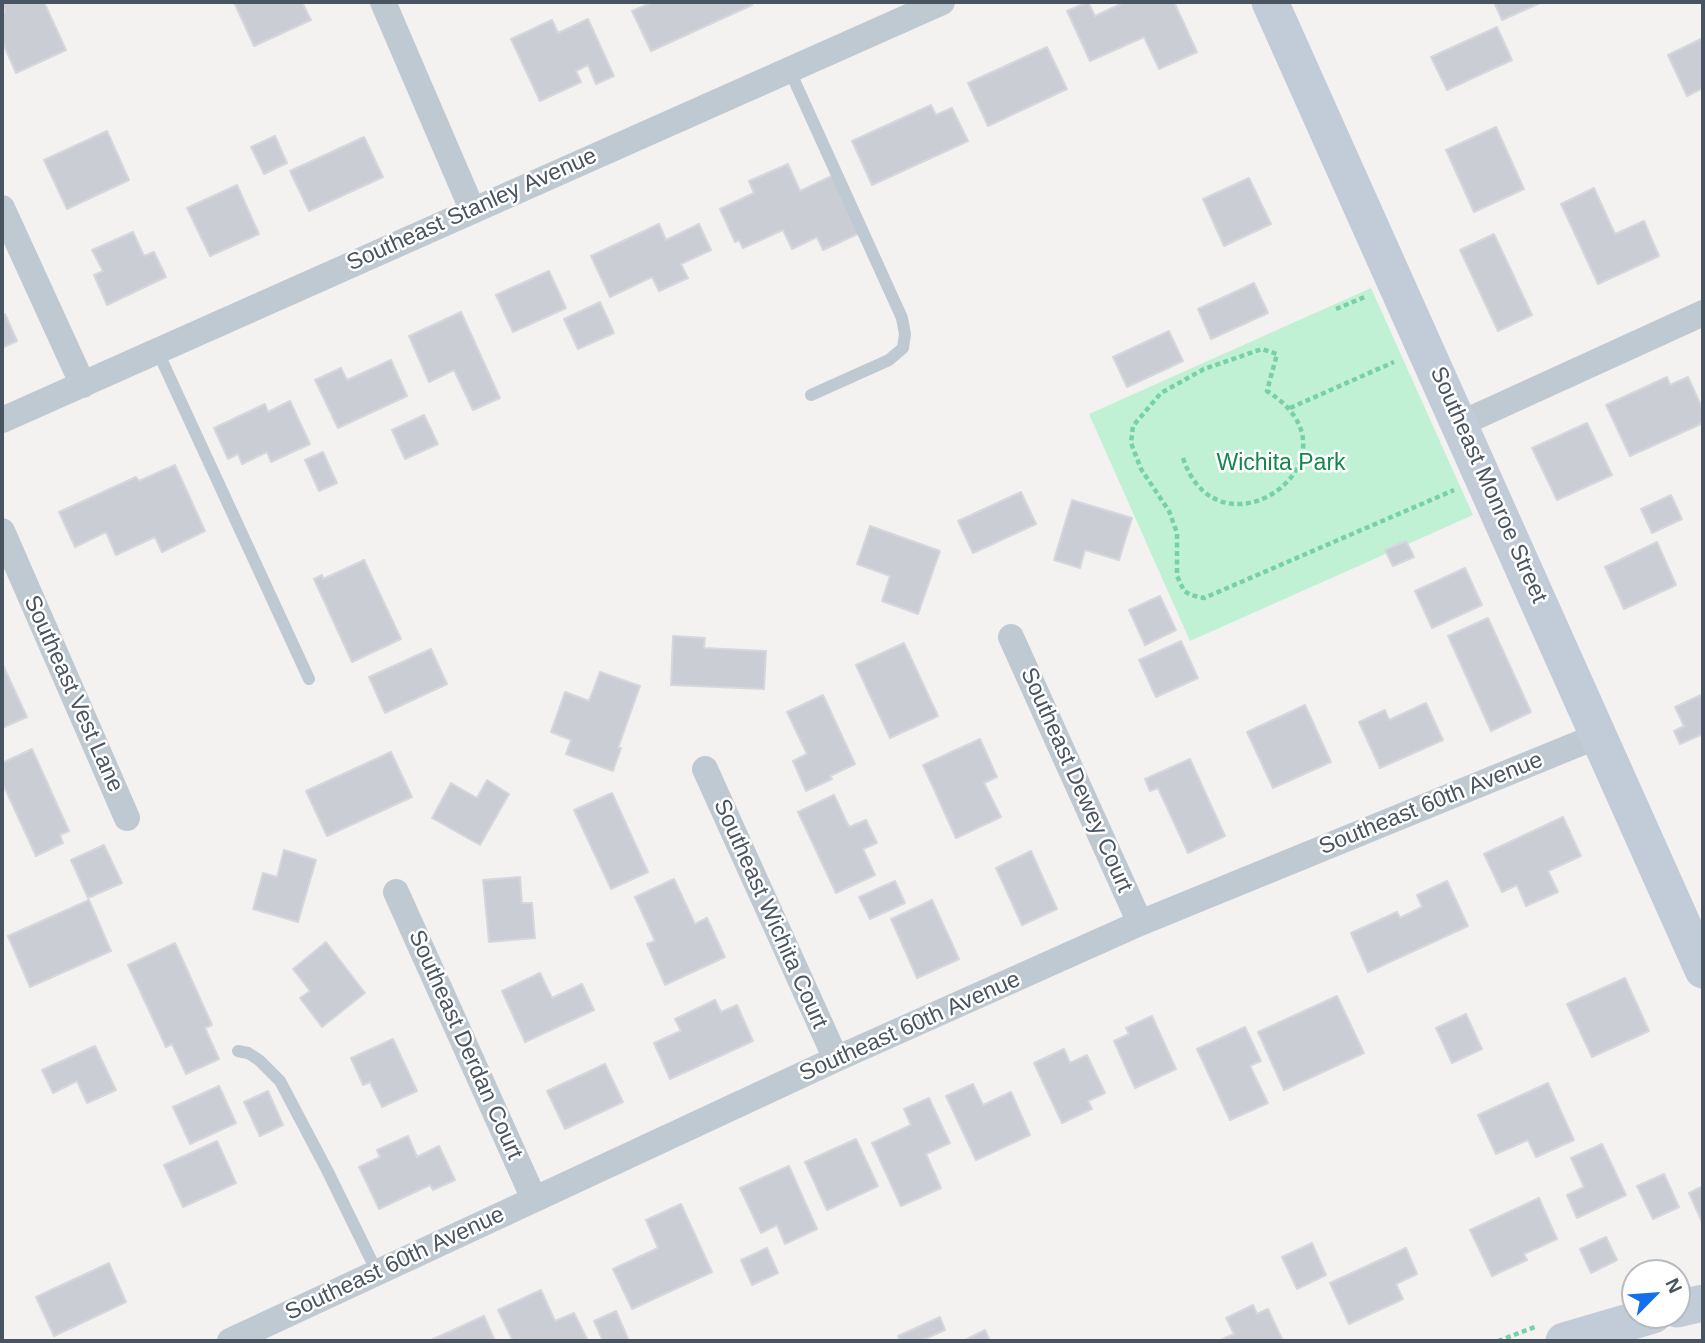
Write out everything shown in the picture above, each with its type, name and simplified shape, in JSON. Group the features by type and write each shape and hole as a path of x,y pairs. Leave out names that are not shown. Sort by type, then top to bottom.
{"street":[{"path":"383,2 472,209"},
{"name":"Southeast Stanley Avenue","path":"2,420 943,2"},
{"name":"Southeast Monroe Street","path":"1270,2 1703,970"},
{"path":"2,208 83,385"},
{"path":"1460,424 1703,313"},
{"name":"Southeast Vest Lane","path":"2,531 127,818"},
{"name":"Southeast Dewey Court","path":"1011,637 1140,923"},
{"name":"Southeast 60th Avenue","path":"230,1341 836,1059 1140,923 1600,735"},
{"name":"Southeast Wichita Court","path":"705,769 836,1059"},
{"name":"Southeast Derdan Court","path":"396,892 534,1199"},
{"path":"1564,1341 1621,1324"}],"lane":[{"path":"789,69 902,318 905,334 902,348 889,360 811,395"},
{"path":"156,350 309,679"},
{"path":"238,1051 248,1053 259,1060 280,1081 377,1272"}],"path":[{"path":"1183,458 1194,482 1207,493 1223,502 1240,505 1260,501 1278,491 1293,476 1301,459 1303,443 1290,408 1266,391 1277,354 1262,349 1204,369 1161,393 1133,426 1131,443 1141,469 1169,511 1177,533 1177,576 1184,591 1191,596 1204,598 1483,477"},
{"path":"1290,408 1394,362"}],"green space":[{"name":"Wichita Park","path":"1371,288 1473,515 1190,641 1089,414"}],"building":[{"path":"2,2 44,2 66,50 16,73 2,41 2,14 5,12"},
{"path":"234,2 302,2 311,20 254,46"},
{"path":"653,2 750,2 752,5 651,51 632,11"},
{"path":"1088,2 1095,16 1125,2 1174,2 1197,52 1159,69 1144,37 1090,61 1067,11"},
{"path":"1494,2 1540,2 1540,3 1502,20"},
{"path":"588,19 614,76 596,84 588,65 576,71 581,82 540,101 511,39 552,20 558,33"},
{"path":"1497,27 1512,60 1447,90 1431,57"},
{"path":"1703,38 1703,88 1687,96 1668,55"},
{"path":"1047,47 1067,89 988,126 968,83"},
{"path":"931,105 936,115 952,108 968,141 872,185 852,141"},
{"path":"1496,127 1524,189 1474,212 1446,150"},
{"path":"107,131 129,180 67,209 44,160"},
{"path":"275,136 287,163 264,174 251,147"},
{"path":"364,137 383,177 309,211 290,171"},
{"path":"788,164 800,191 836,174 862,232 823,250 817,237 792,249 783,230 743,248 739,240 735,242 720,209 754,193 749,181"},
{"path":"1249,178 1271,224 1224,246 1203,199"},
{"path":"237,185 259,234 210,256 187,208"},
{"path":"1594,188 1615,234 1644,221 1659,256 1598,284 1561,204"},
{"path":"659,224 666,240 699,224 711,250 681,264 688,278 659,291 652,277 610,297 591,256"},
{"path":"133,232 144,256 154,252 166,277 107,305 94,275 103,271 92,250"},
{"path":"1494,234 1532,315 1498,331 1460,250"},
{"path":"549,271 566,308 513,332 496,295"},
{"path":"1254,283 1268,313 1211,339 1198,309"},
{"path":"600,302 614,333 578,349 564,319"},
{"path":"461,312 500,398 473,410 454,370 429,382 409,336"},
{"path":"5,314 17,341 2,348 2,316"},
{"path":"1169,331 1183,361 1127,387 1113,357"},
{"path":"391,360 407,396 338,428 315,380 341,368 347,380"},
{"path":"1667,377 1670,385 1688,377 1703,410 1703,423 1630,456 1606,405"},
{"path":"290,401 310,444 271,462 267,452 242,464 238,454 228,459 214,428 265,404 268,412"},
{"path":"424,415 438,444 405,459 392,430"},
{"path":"1587,423 1612,475 1557,500 1532,448"},
{"path":"323,452 337,483 319,491 305,460"},
{"path":"175,465 205,531 162,552 155,537 116,555 106,532 75,547 59,512 136,477 139,481"},
{"path":"1021,492 1036,524 973,553 958,521"},
{"path":"1671,495 1682,519 1652,533 1641,509"},
{"path":"1072,500 1132,518 1119,560 1085,550 1080,568 1054,560"},
{"path":"870,526 940,551 918,614 882,601 890,576 857,564"},
{"path":"1406,541 1414,557 1393,566 1385,550"},
{"path":"1657,542 1676,585 1624,609 1605,567"},
{"path":"364,560 401,639 352,662 314,579 322,575 323,579"},
{"path":"1465,568 1482,605 1432,628 1415,591"},
{"path":"1160,596 1176,630 1145,645 1129,610"},
{"path":"1488,618 1531,712 1491,731 1448,636"},
{"path":"673,636 705,638 704,648 766,651 764,689 671,685"},
{"path":"1181,641 1198,678 1156,697 1139,660"},
{"path":"904,643 938,716 890,738 856,665"},
{"path":"431,649 447,684 385,713 369,677"},
{"path":"2,663 27,717 2,728"},
{"path":"600,672 640,686 618,748 621,748 613,771 566,754 571,740 551,732 565,692 589,701"},
{"path":"1703,694 1703,734 1680,744 1674,731 1684,726 1675,707"},
{"path":"823,695 855,764 806,791 793,761 807,754 787,712"},
{"path":"1426,703 1443,740 1380,768 1359,722 1385,710 1389,720"},
{"path":"1305,705 1331,762 1273,788 1247,732"},
{"path":"980,739 997,777 984,783 1001,817 956,838 923,765"},
{"path":"32,749 69,831 60,835 63,843 36,856 2,782 2,763"},
{"path":"391,752 412,797 327,836 306,791"},
{"path":"1190,759 1225,836 1188,853 1158,788 1150,791 1145,779"},
{"path":"487,780 509,794 480,845 432,818 451,783 477,798"},
{"path":"612,793 648,872 611,889 574,810"},
{"path":"834,795 849,827 866,820 877,843 863,849 875,875 836,893 798,812"},
{"path":"1563,817 1581,856 1548,871 1558,892 1526,906 1517,885 1502,892 1484,854"},
{"path":"104,845 122,883 88,898 71,860"},
{"path":"284,850 316,860 298,922 253,909 263,873 277,877"},
{"path":"1031,851 1057,909 1022,925 996,868"},
{"path":"520,877 522,903 532,903 535,938 489,942 483,880"},
{"path":"674,879 695,924 707,918 725,957 665,985 647,944 655,941 635,897"},
{"path":"895,881 905,903 870,919 859,897"},
{"path":"1447,881 1468,926 1368,972 1351,933 1397,912 1400,918 1422,907 1417,895"},
{"path":"89,900 111,951 30,987 8,936"},
{"path":"932,900 959,959 917,978 891,919"},
{"path":"326,942 365,993 322,1027 300,998 310,991 293,969"},
{"path":"175,943 212,1025 205,1028 219,1059 186,1074 172,1044 166,1047 128,965"},
{"path":"540,973 552,998 582,984 594,1010 525,1042 502,991"},
{"path":"1625,978 1649,1031 1592,1057 1567,1004"},
{"path":"1337,996 1364,1053 1284,1090 1258,1032"},
{"path":"715,1000 721,1012 737,1005 753,1041 670,1079 654,1043 681,1031 675,1019"},
{"path":"1466,1014 1482,1049 1452,1063 1436,1028"},
{"path":"1152,1016 1176,1069 1135,1088 1114,1041 1129,1034 1126,1028"},
{"path":"1245,1027 1261,1061 1250,1066 1268,1103 1230,1120 1197,1049"},
{"path":"393,1039 417,1091 382,1107 370,1082 363,1085 351,1058"},
{"path":"95,1046 116,1090 87,1103 77,1081 53,1093 42,1070"},
{"path":"1064,1049 1070,1063 1087,1055 1105,1093 1088,1101 1092,1109 1062,1123 1034,1063"},
{"path":"605,1064 623,1102 565,1129 547,1091"},
{"path":"1548,1083 1574,1140 1536,1157 1528,1140 1496,1154 1478,1115"},
{"path":"973,1084 983,1105 1011,1092 1030,1135 976,1160 946,1096"},
{"path":"219,1086 236,1123 190,1144 173,1107"},
{"path":"268,1091 283,1125 260,1136 244,1102"},
{"path":"929,1098 950,1143 926,1154 941,1188 901,1206 872,1143 911,1125 904,1109"},
{"path":"408,1136 417,1157 439,1146 455,1180 433,1190 430,1185 379,1209 359,1167 380,1157 377,1150"},
{"path":"856,1139 878,1186 827,1210 805,1162"},
{"path":"217,1141 236,1183 183,1207 164,1165"},
{"path":"1602,1144 1626,1195 1577,1218 1567,1195 1584,1187 1571,1158"},
{"path":"789,1166 817,1229 785,1244 777,1225 761,1233 740,1188"},
{"path":"1664,1174 1679,1207 1653,1219 1637,1186"},
{"path":"1703,1186 1703,1222 1702,1222 1689,1193"},
{"path":"1539,1198 1557,1239 1524,1254 1527,1260 1492,1276 1470,1230"},
{"path":"681,1204 712,1272 632,1309 613,1269 658,1248 646,1220"},
{"path":"1606,1237 1617,1260 1591,1273 1580,1249"},
{"path":"1312,1243 1326,1275 1297,1289 1282,1257"},
{"path":"767,1248 778,1273 752,1285 741,1260"},
{"path":"1406,1248 1417,1274 1396,1284 1403,1299 1349,1324 1330,1283"},
{"path":"109,1263 126,1302 54,1336 36,1297"},
{"path":"541,1290 555,1321 574,1313 588,1341 513,1341 498,1310"},
{"path":"1253,1305 1257,1314 1268,1309 1283,1341 1218,1341 1234,1334 1226,1318"},
{"path":"616,1311 629,1341 603,1341 594,1321"},
{"path":"484,1316 495,1341 429,1341"},
{"path":"940,1317 945,1330 920,1341 900,1341 898,1336"},
{"path":"985,1330 990,1341 965,1340"}]}
